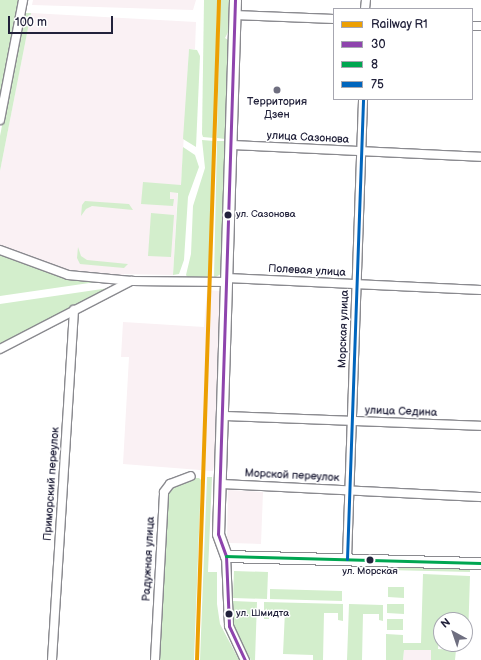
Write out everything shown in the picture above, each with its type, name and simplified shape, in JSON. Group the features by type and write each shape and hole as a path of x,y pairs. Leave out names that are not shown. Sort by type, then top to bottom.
{"street":[{"path":"0,120 23,0"},
{"path":"235,0 221,484 218,534 226,556 229,626 246,660"},
{"path":"234,15 333,19"},
{"name":"Морская улица","path":"347,559 363,100"},
{"name":"улица Сазонова","path":"231,146 481,157"},
{"path":"0,250 68,275 132,281"},
{"name":"Полевая улица","path":"132,281 183,282 227,280 481,290"},
{"path":"0,349 132,281"},
{"name":"Приморский переулок","path":"52,660 74,310"},
{"name":"улица Седина","path":"223,416 481,426"},
{"name":"Радужная улица","path":"155,660 164,492 170,484 191,476"},
{"name":"Морской переулок","path":"221,484 481,497"},
{"path":"226,556 481,563"}],"shaded area":[{"path":"33,0 196,0 193,10 32,5"},
{"path":"31,13 196,22 195,49 189,49 181,185 178,185 173,275 124,274 123,277 68,272 0,247 0,171"},
{"path":"207,290 221,291 217,451 213,471 123,464 129,357 121,357 123,322 204,327"},
{"path":"228,490 263,492 261,544 230,543 227,540"},
{"path":"404,650 431,650 431,660 403,660"}],"green space":[{"path":"0,0 19,0 0,101"},
{"path":"204,0 217,0 214,138 203,137 202,134"},
{"path":"220,0 229,0 228,32 225,38 228,40 225,139 217,138"},
{"path":"24,13 31,13 0,171 0,136"},
{"path":"189,49 197,50 200,56 196,147 183,139"},
{"path":"202,140 214,141 210,276 207,279 188,278 186,275 191,254 193,206 205,168"},
{"path":"217,141 225,141 221,274 214,278"},
{"path":"183,147 195,155 199,167 188,197 184,260 179,274 173,275 178,193 170,192 170,199 174,199 173,206 141,204 143,182 181,185"},
{"path":"85,201 129,204 133,210 92,206 86,209 81,216 82,205"},
{"path":"151,213 174,215 171,257 148,256"},
{"path":"78,247 81,256 87,260 128,264 124,268 80,264 77,258"},
{"path":"0,254 95,281 96,282 0,296"},
{"path":"109,288 0,345 0,304"},
{"path":"207,477 212,477 208,572 217,572 217,604 220,624 239,660 200,660"},
{"path":"190,478 199,478 201,480 194,660 159,660 168,494 172,487"},
{"path":"388,565 470,567 470,572 388,570"},
{"path":"234,571 268,572 267,599 233,598"},
{"path":"423,574 470,576 469,612 433,612 433,652 456,652 455,660 431,660 431,650 404,650 403,660 386,660 386,634 403,635 403,643 421,643"},
{"path":"388,587 404,587 404,598 388,597"},
{"path":"270,589 342,591 342,601 270,599"},
{"path":"233,601 257,602 255,660 251,660 232,626"},
{"path":"264,602 343,604 343,621 338,620 338,613 324,613 323,660 313,660 313,655 283,654 285,611 269,610 269,619 264,619"},
{"path":"349,604 383,605 383,621 379,620 379,614 363,614 362,660 347,660"},
{"path":"387,604 404,604 404,614 387,613"},
{"path":"387,619 403,619 403,630 387,630"}],"rail line":[{"name":"R1","path":"197,660 219,0"}],"transit line":[{"name":"30","path":"235,0 218,534 226,556 229,626 245,660"},
{"name":"75","path":"347,559 363,100"},
{"name":"8","path":"226,556 481,563"}],"place":[{"name":"Территория Дзен","path":"277,90"},
{"name":"ул. Сазонова","path":"228,215"},
{"name":"ул. Морская","path":"370,560"},
{"name":"ул. Шмидта","path":"229,614"}]}
